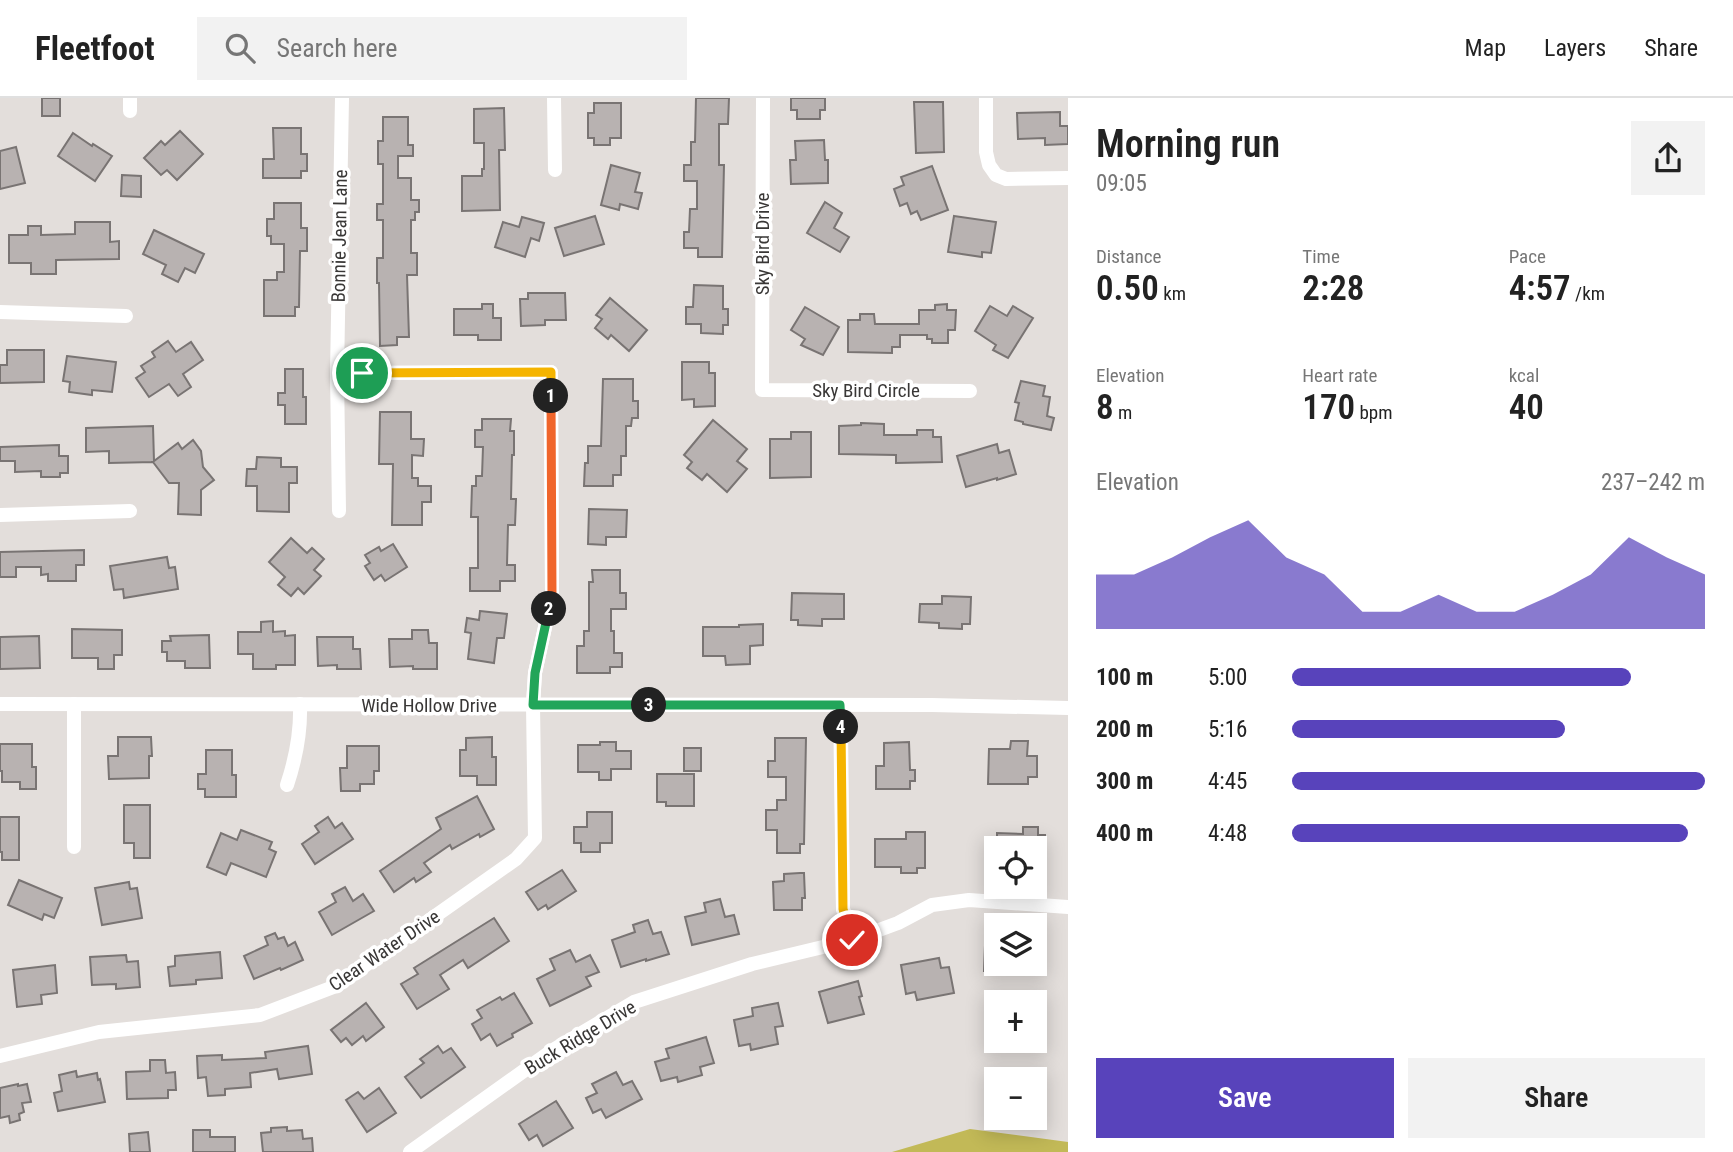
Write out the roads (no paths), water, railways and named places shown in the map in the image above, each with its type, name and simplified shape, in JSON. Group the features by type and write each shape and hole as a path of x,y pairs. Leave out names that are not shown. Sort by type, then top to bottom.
{"street":[{"name":"Bonnie Jean Lane","path":"339,511 337,373 342,98"},
{"path":"554,98 555,170"},
{"name":"Sky Bird Drive","path":"762,98 762,390"},
{"path":"986,98 986,152 996,175 1006,179 1068,178"},
{"path":"0,312 126,316"},
{"name":"Clear Water Drive","path":"0,1056 99,1032 260,1015 335,986 516,859 535,838 535,673 552,595 551,372 337,373"},
{"name":"Sky Bird Circle","path":"762,390 970,391"},
{"path":"0,514 130,511"},
{"name":"Wide Hollow Drive","path":"0,704 840,705 1068,708"},
{"path":"74,704 74,847"},
{"path":"287,785 295,762 300,705"},
{"path":"840,705 843,909 852,940"},
{"name":"Buck Ridge Drive","path":"410,1152 553,1050 634,1002 752,964 852,940 898,923 932,905 969,900 1068,907"}]}
